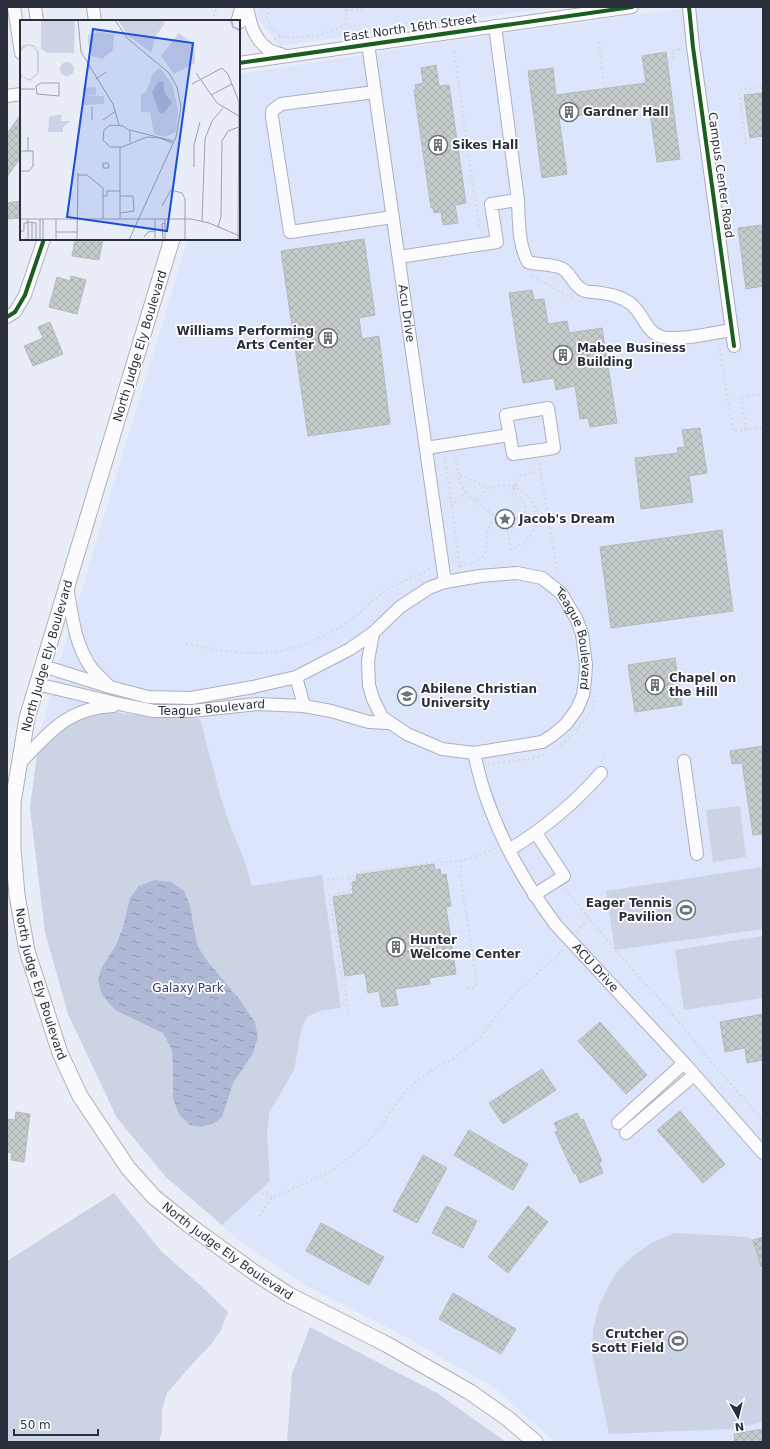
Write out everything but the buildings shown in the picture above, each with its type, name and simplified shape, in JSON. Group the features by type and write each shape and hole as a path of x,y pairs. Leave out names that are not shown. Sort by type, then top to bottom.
{"main road":[{"path":"239,20 243,7"},
{"name":"North Judge Ely Boulevard","path":"172,240 27,718 13,802 13,849 17,895 27,951 60,1053 80,1096 128,1168 154,1197 189,1225 255,1273 289,1295 386,1344 470,1392 507,1418 535,1442"}],"street":[{"path":"14,7 20,47"},
{"path":"35,7 37,20"},
{"path":"93,7 95,20"},
{"path":"247,7 251,26 257,38 268,50 286,56"},
{"name":"East North 16th Street","path":"240,63 632,7"},
{"name":"Campus Center Road","path":"689,7 693,47 734,346"},
{"path":"495,26 518,200 522,247 523,254 528,262 546,264 564,269 576,286 585,291 620,297 632,304 650,330 660,337 674,338 732,330"},
{"name":"Acu Drive","path":"368,44 445,582"},
{"path":"375,92 281,104 272,111 272,117 290,232 393,217"},
{"path":"7,96 20,94"},
{"path":"399,257 497,242 491,204 518,200"},
{"path":"7,317 15,312 25,295 44,240"},
{"path":"548,408 554,448 512,454 510,435 506,415 548,408"},
{"path":"426,448 510,435"},
{"name":"Teague Boulevard","path":"43,666 148,697 191,698 253,687 296,677 350,648 373,633 400,607 429,588 445,582 480,576 517,573 542,578 561,593 577,620 582,634 586,665 583,695 577,710 566,724 542,742 474,753 442,749 407,734 382,717 373,699 369,685 368,661 373,633"},
{"path":"67,586 74,630 81,650 91,667 110,687"},
{"path":"296,677 304,706"},
{"name":"Teague Boulevard","path":"37,684 154,711 192,711 257,704 304,706 331,711 369,722 388,722"},
{"path":"19,764 50,732 66,719 86,710 103,706 124,705"},
{"name":"ACU Drive","path":"474,753 484,792 507,846 534,895 570,941 684,1063 763,1154"},
{"path":"684,761 697,854"},
{"path":"507,846 536,833 591,785 599,771"},
{"path":"534,895 564,876 536,833"},
{"path":"618,1123 684,1063"},
{"path":"626,1133 694,1075"}],"path":[{"path":"212,20 217,7"},
{"path":"268,7 267,15 272,28 282,36 293,37 310,36 340,28 347,22 345,7"},
{"path":"346,11 364,9"},
{"path":"598,42 605,88"},
{"path":"667,59 673,58 672,50 693,47"},
{"path":"454,51 479,228"},
{"path":"746,144 739,90 763,87"},
{"path":"746,429 741,396 763,394"},
{"path":"738,430 763,428"},
{"path":"461,580 444,457 456,455 460,483 466,493 494,516 495,521 499,526 507,528 516,526 523,519 525,506 520,498 512,494 514,486 521,475 540,472"},
{"path":"539,463 559,582"},
{"path":"459,475 488,488 514,486 527,494 531,499 538,517 535,530 528,540 511,549 507,528"},
{"path":"476,501 488,488"},
{"path":"451,506 466,493"},
{"path":"515,519 538,517"},
{"path":"459,566 475,562 483,556 487,546 489,526 495,521"},
{"path":"186,644 239,653 267,653 294,647 318,639 336,630 354,618 390,588 421,574 442,561"},
{"path":"559,746 580,727 593,710 595,695"},
{"path":"487,764 530,759 548,753"},
{"path":"599,771 606,756"},
{"path":"248,892 350,877 358,873 472,858 507,846"},
{"path":"460,860 462,886 477,983 476,987 466,989"},
{"path":"349,1018 329,895 352,892 350,877"},
{"path":"564,888 615,950 664,1004 712,1063 763,1120"},
{"path":"281,916 289,917 298,922 313,935 320,955 318,961 313,964 300,962 288,955 276,940 272,923 281,916"},
{"path":"258,1216 272,1197 330,1172 353,1155 378,1131 395,1105 408,1089 419,1078 454,1058 482,1036 514,995 561,954 589,918"},
{"path":"306,936 335,931"},
{"path":"258,942 285,938"},
{"path":"266,986 284,983 285,997 288,1004 292,1007 299,1006 310,997 316,995 324,996 330,1002 337,1004 347,1003"},
{"path":"252,1190 272,1197"}],"shaded area":[{"path":"259,7 555,7 280,46 256,17"},
{"name":"Abilene Christian University","path":"692,7 763,7 763,1442 555,1442 495,1388 393,1330 307,1286 239,1240 166,1177 117,1118 68,1014 45,932 30,808 40,733 61,658 188,240 240,240 240,74 444,42"}],"green space":[{"name":"Galaxy Park","path":"113,712 200,719 220,795 231,828 245,862 252,886 322,875 341,1008 319,1011 307,1017 302,1026 294,1070 269,1113 267,1135 270,1181 222,1225 166,1177 117,1118 68,1014 45,932 30,808 37,755 55,735 76,720 96,713"},
{"path":"740,806 746,857 713,862 706,810"},
{"name":"Eager Tennis Pavilion","path":"763,867 763,929 615,950 606,891"},
{"name":"Eager Tennis Pavilion","path":"763,936 763,998 684,1010 675,950"},
{"path":"114,1193 162,1252 228,1312 220,1332 167,1393 162,1409 162,1431 159,1442 7,1442 7,1261"},
{"name":"Crutcher Scott Field","path":"675,1233 748,1237 753,1240 763,1275 763,1422 730,1429 609,1434 592,1353 593,1330 599,1306 618,1270 651,1243"},
{"path":"310,1327 437,1393 506,1442 287,1442 292,1374"}],"water":[{"path":"154,880 171,882 184,891 190,906 198,947 208,962 240,1000 255,1022 258,1038 252,1055 233,1083 222,1117 216,1122 202,1127 190,1125 180,1116 173,1099 172,1050 163,1033 115,1010 102,995 98,980 102,967 116,945 123,927 130,898 139,886"}],"cycle path":[{"path":"240,63 632,7"},
{"path":"689,7 693,47 734,346"},
{"path":"7,317 15,312 25,295 44,240"}],"place":[{"name":"Gardner Hall","path":"569,112"},
{"name":"Sikes Hall","path":"438,145"},
{"name":"Williams Performing Arts Center","path":"328,338"},
{"name":"Mabee Business Building","path":"563,355"},
{"name":"Jacob's Dream","path":"505,519"},
{"name":"Chapel on the Hill","path":"655,685"},
{"name":"Abilene Christian University","path":"407,696"},
{"name":"Eager Tennis Pavilion","path":"686,910"},
{"name":"Hunter Welcome Center","path":"396,947"},
{"name":"Crutcher Scott Field","path":"678,1341"}]}
